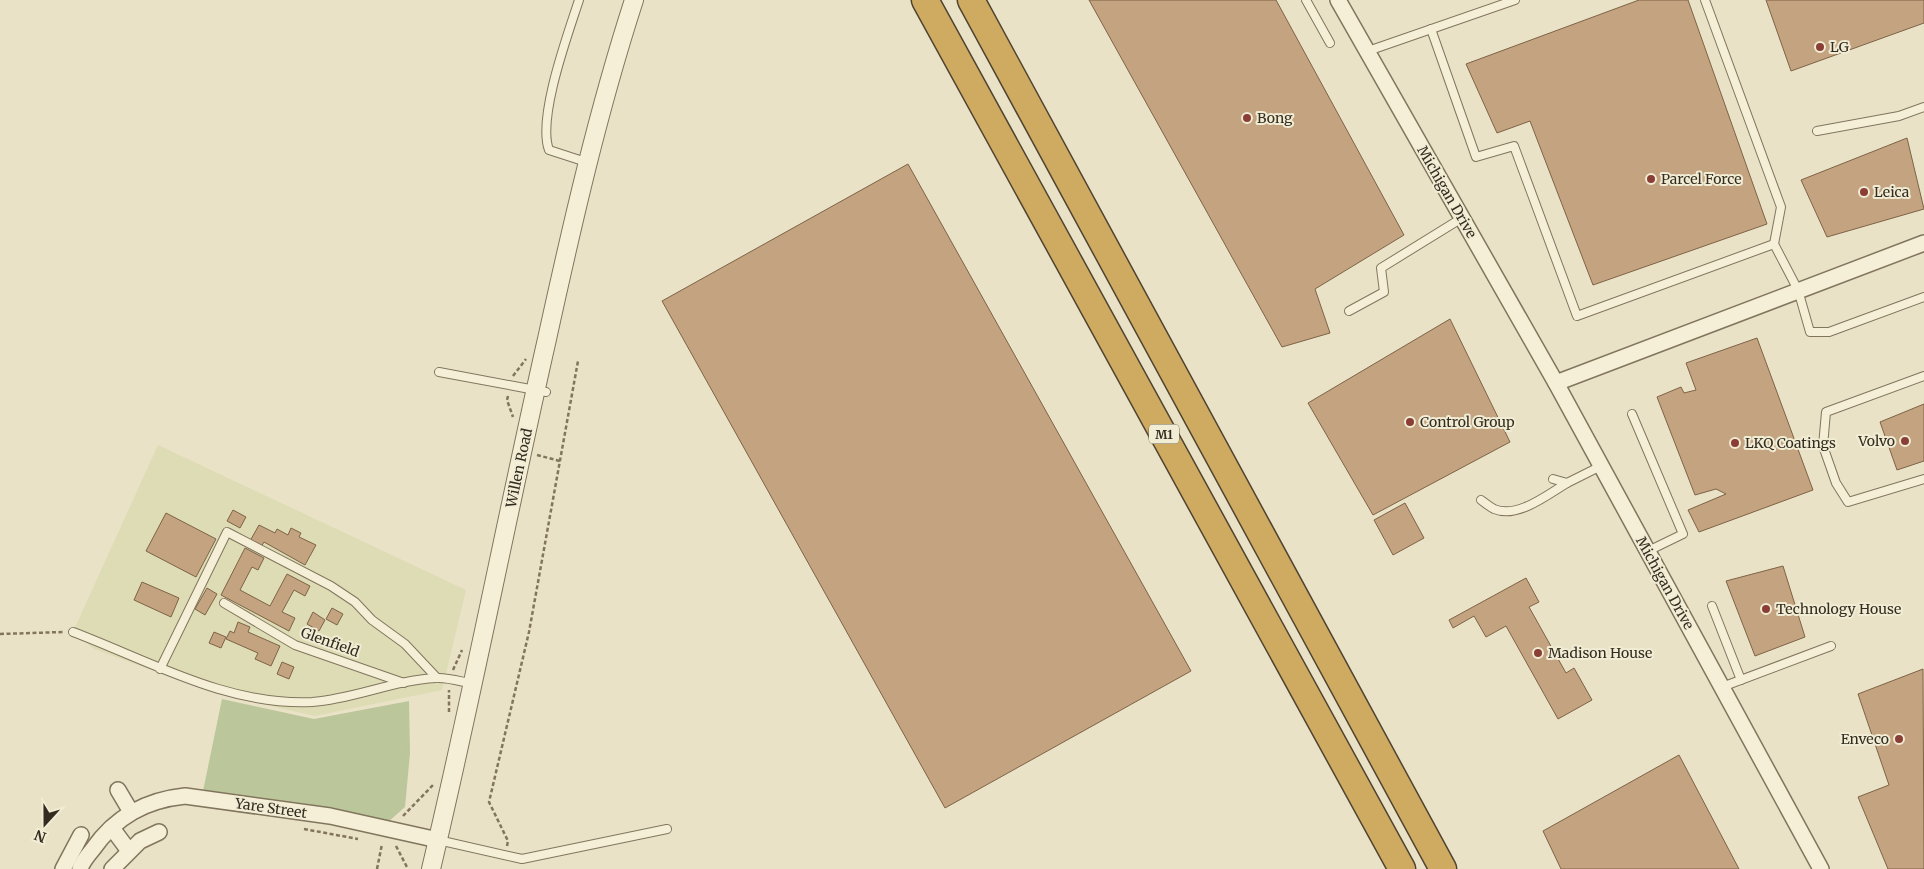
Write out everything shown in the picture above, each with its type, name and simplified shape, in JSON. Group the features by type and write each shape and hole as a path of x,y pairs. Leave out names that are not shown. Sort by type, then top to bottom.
{"highway":[{"name":"M1","path":"926,0 1402,869"},
{"name":"M1","path":"971,0 1442,869"}],"street":[{"name":"Willen Road","path":"431,869 443,841 540,391 586,162 612,68 634,0"},
{"name":"Michigan Drive","path":"1338,0 1556,383 1821,869"},
{"name":"Willen Road","path":"442,869 443,841 474,684 540,391 596,162 612,68"},
{"path":"1556,383 1924,244"},
{"path":"118,790 131,812"},
{"name":"Yare Street","path":"73,866 100,838 131,812 163,798 185,796 330,816 443,841"},
{"path":"112,828 130,851"},
{"path":"112,869 140,841 159,832"},
{"name":"Yare Street","path":"73,866 80,835"}],"lane":[{"path":"579,0 548,109 546,141 549,150 586,162"},
{"path":"1306,0 1330,43"},
{"path":"1368,51 1515,0"},
{"path":"1705,0 1781,206 1774,244 1798,290 1810,332 1829,332 1924,297"},
{"path":"1431,29 1476,157 1514,146 1577,316 1774,244"},
{"path":"1817,131 1899,116 1924,107"},
{"path":"1349,311 1384,292 1382,268 1462,218"},
{"path":"439,372 540,391"},
{"path":"1924,376 1826,412 1823,446 1836,483 1848,502 1924,479"},
{"path":"1632,414 1683,534 1648,551"},
{"path":"1481,500 1494,509 1507,511 1527,506 1601,466"},
{"path":"1554,479 1567,483"},
{"path":"160,669 227,532 332,586 355,602 372,620 404,644 437,678"},
{"name":"Glenfield","path":"224,603 296,645 404,682"},
{"path":"1712,606 1742,680"},
{"path":"73,632 160,669 218,690 296,701 313,702 404,682 437,678 474,684"},
{"path":"1722,687 1831,646"},
{"path":"443,841 522,859 667,829"}],"path":[{"path":"506,855 508,842 489,802 529,632 578,361"},
{"path":"0,634 73,632"},
{"path":"295,827 363,840"},
{"path":"377,869 382,844 396,847"}],"green space":[{"path":"158,445 466,590 442,690 315,716 218,694 94,649 73,632"},
{"path":"222,699 314,719 409,701 410,753 405,807 388,822 203,791"}],"building":[{"name":"Bong","path":"1089,0 1276,0 1404,235 1315,289 1330,333 1282,347"},
{"name":"Parcel Force","path":"1639,0 1688,0 1767,224 1593,285 1530,121 1497,133 1466,64"},
{"name":"LG","path":"1766,0 1924,0 1924,23 1791,71"},
{"name":"Leica","path":"1907,138 1924,209 1827,237 1801,180"},
{"path":"908,164 1191,671 945,808 662,301"},
{"name":"Control Group","path":"1450,319 1510,442 1373,515 1308,403"},
{"name":"LKQ Coatings","path":"1757,338 1813,490 1699,532 1688,510 1726,494 1716,489 1695,495 1657,397 1681,387 1684,393 1696,390 1686,363"},
{"name":"Volvo","path":"1924,404 1924,461 1897,470 1880,422"},
{"path":"1405,503 1424,538 1393,555 1374,520"},
{"path":"233,510 246,517 240,528 227,521"},
{"path":"166,513 216,539 196,577 146,551"},
{"path":"259,525 275,533 277,529 288,535 291,528 301,533 299,537 316,545 305,565 264,542 261,547 250,541"},
{"path":"245,548 264,558 258,570 252,567 240,590 270,606 287,574 310,586 305,596 294,590 282,612 295,618 289,631 221,595"},
{"name":"Technology House","path":"1783,566 1805,637 1755,656 1726,581"},
{"name":"Madison House","path":"1526,578 1539,602 1529,607 1566,673 1574,668 1592,700 1558,719 1506,626 1486,637 1474,616 1453,628 1449,620"},
{"path":"142,582 179,598 171,617 134,600"},
{"path":"207,588 217,594 205,615 195,609"},
{"path":"332,608 343,614 337,625 326,619"},
{"path":"313,612 325,620 319,631 307,624"},
{"path":"238,622 250,627 248,632 280,646 271,666 255,659 258,653 226,639 230,631 234,633"},
{"path":"214,632 226,637 221,648 209,643"},
{"path":"282,662 294,667 289,679 277,674"},
{"name":"Enveco","path":"1923,669 1924,869 1888,869 1858,797 1889,785 1858,694"},
{"path":"1679,755 1739,869 1561,869 1543,831"}],"place":[{"name":"LG","path":"1820,47"},
{"name":"Bong","path":"1247,118"},
{"name":"Parcel Force","path":"1651,179"},
{"name":"Leica","path":"1864,192"},
{"name":"Control Group","path":"1410,422"},
{"name":"Volvo","path":"1905,441"},
{"name":"LKQ Coatings","path":"1735,443"},
{"name":"Technology House","path":"1766,609"},
{"name":"Madison House","path":"1538,653"},
{"name":"Enveco","path":"1899,739"}]}
